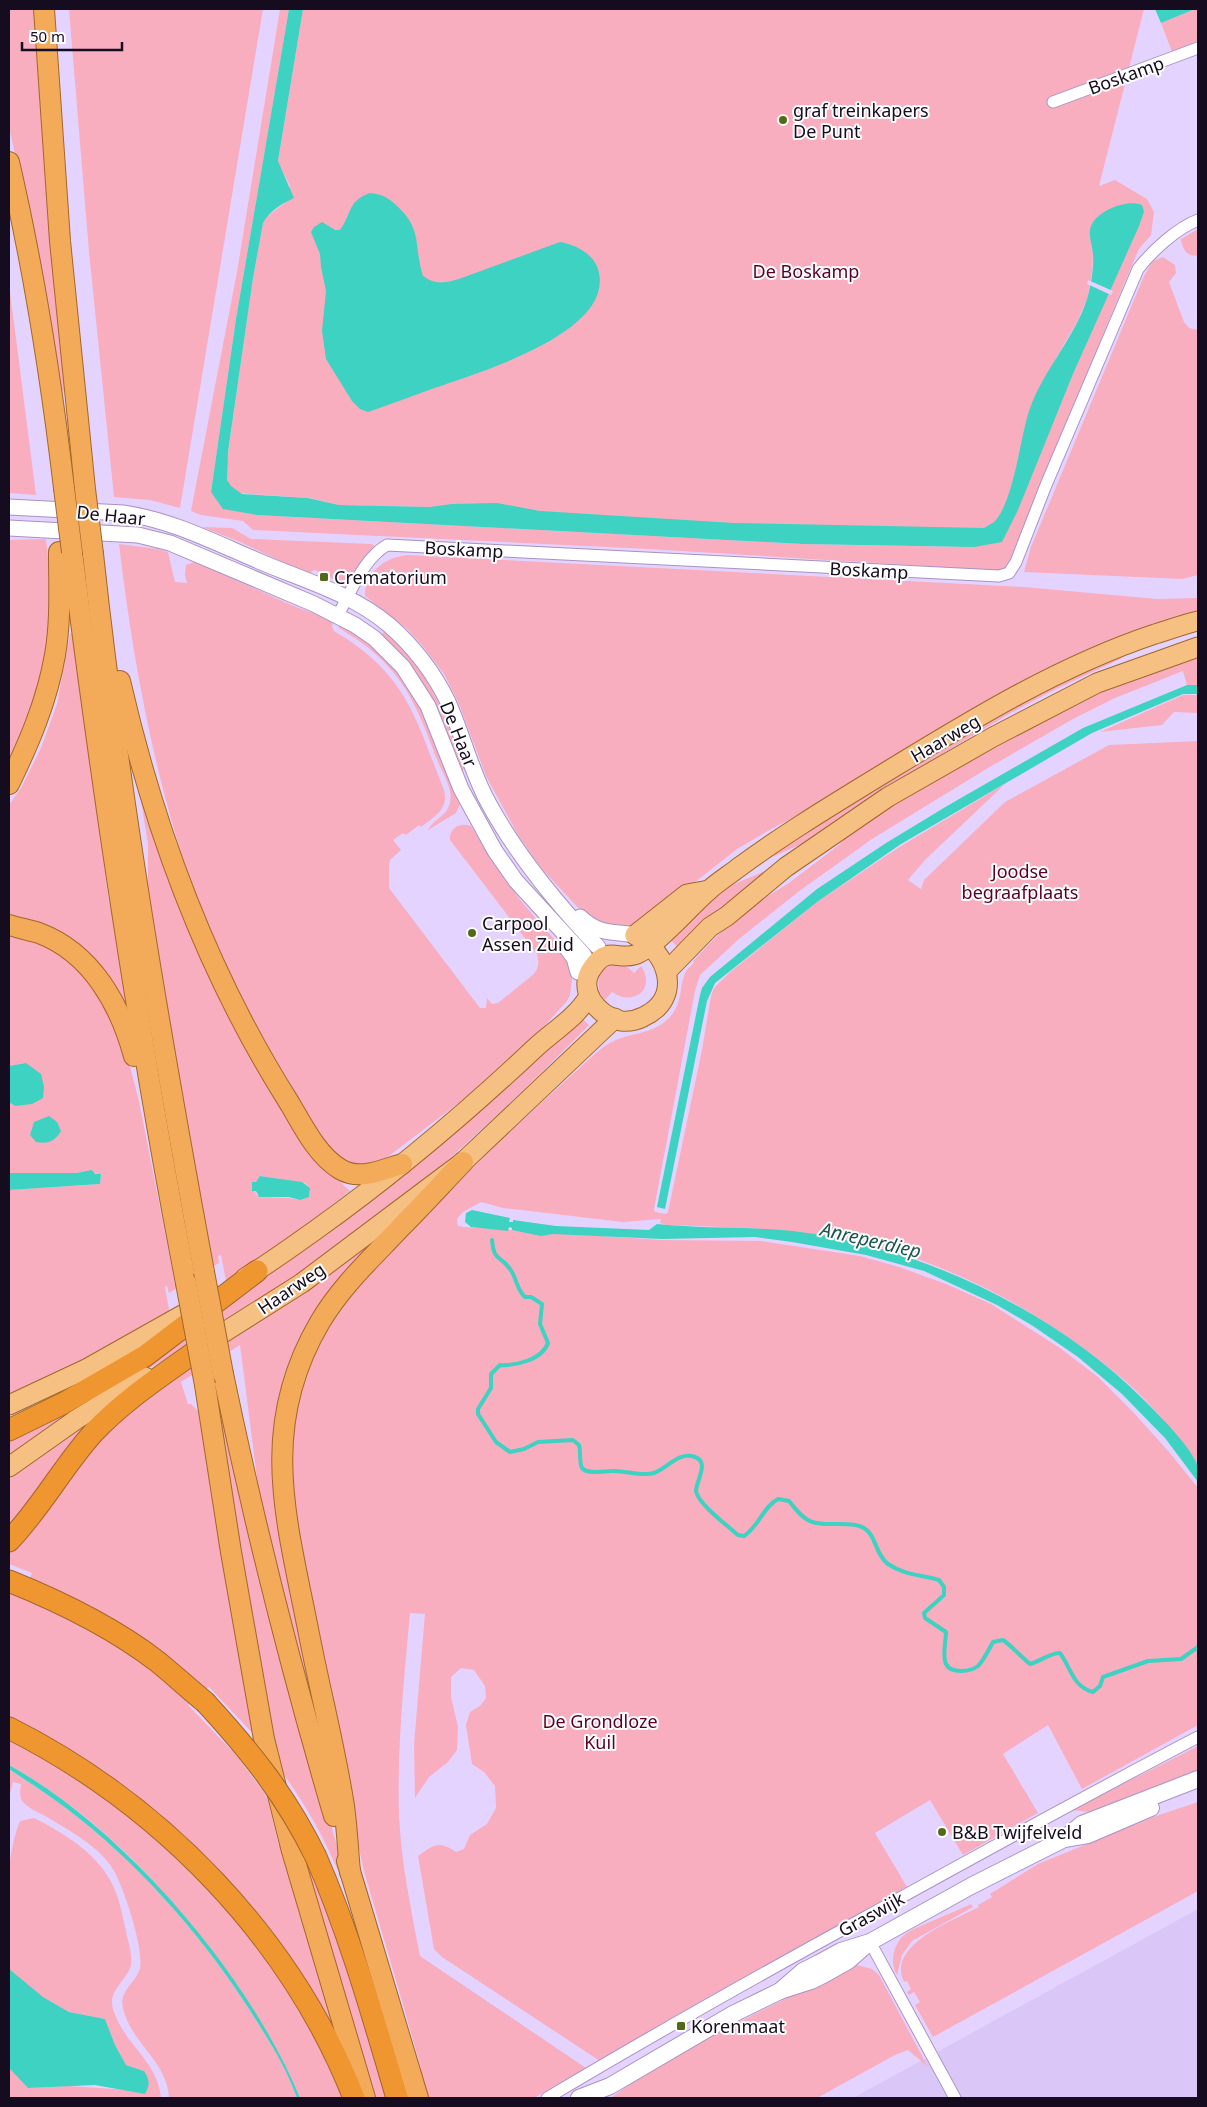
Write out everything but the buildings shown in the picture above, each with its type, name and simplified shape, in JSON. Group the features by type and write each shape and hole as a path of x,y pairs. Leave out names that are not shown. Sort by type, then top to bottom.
{"highway":[{"path":"44,9 60,241 85,489 112,710 166,1068 242,1466 289,1659 350,1872 418,2098"},
{"path":"9,162 36,288 56,420 59,488 66,552 163,1165 205,1385 231,1552 264,1739 292,1851 365,2098"},
{"path":"9,784 29,744 47,691 55,654 66,552"},
{"path":"96,581 126,706 169,853 191,911 252,1042 311,1137 332,1163 341,1170 362,1176 402,1164"},
{"path":"9,925 39,933 60,944 79,958 98,977 114,1000 129,1036 163,1165"},
{"path":"350,1872 344,1807 290,1543 283,1496 282,1454 286,1414 300,1364 313,1336 330,1307 363,1265 463,1162"},
{"path":"9,1430 64,1404 145,1356 257,1271"},
{"path":"9,1541 73,1458 114,1412 202,1346"},
{"path":"9,1581 71,1608 115,1633 157,1661 205,1702 261,1766 292,1812 316,1857 335,1901 397,2098"},
{"path":"9,1728 67,1760 124,1800 179,1845 217,1884 266,1944 301,1995 330,2044 354,2098"}],"main road":[{"name":"Haarweg","path":"641,943 760,852 821,811 1004,703 1071,667 1125,644 1198,621"},
{"name":"Haarweg","path":"552,1079 570,1050 615,1022 646,1028 660,1020 674,1002 673,977 727,916 810,850 888,797 928,773 1097,684 1198,647"},
{"path":"641,943 654,968 656,978 654,993 646,1002 634,1008 617,1009 615,1022 599,1010 589,996 588,961 613,943 641,943 664,961 673,977"},
{"name":"Haarweg","path":"537,1046 573,1001 588,961"},
{"name":"Haarweg","path":"9,1405 88,1368 135,1343 257,1271 333,1217 402,1164 480,1100 537,1046 566,1022 589,996"},
{"name":"Haarweg","path":"9,1467 78,1419 152,1373 202,1346 302,1283 463,1162 552,1079 581,1061 605,1040 615,1022"},
{"name":"Graswijk","path":"579,2098 610,2086 689,2038 780,1991 803,1971 841,1951 870,1942 971,1886 1064,1839 1082,1824 1198,1779"},
{"name":"Graswijk","path":"1064,1839 1088,1835 1198,1790"},
{"name":"Graswijk","path":"597,2098 610,2086"}],"street":[{"name":"Boskamp","path":"1053,102 1198,48"},
{"name":"Boskamp","path":"347,598 367,564 377,552 387,545 999,576 1009,573 1016,562 1046,485 1138,270 1146,258 1177,231 1198,220"},
{"name":"De Haar","path":"9,507 141,516 178,526 347,598 388,624 406,641 436,681 448,703 488,803 532,870 549,889 574,923 588,961"},
{"name":"De Haar","path":"9,528 138,535 170,543 338,616 374,638 403,667 416,684 428,706 472,812 495,851 534,903 551,918 588,961"},
{"path":"338,616 347,598"},
{"name":"De Haar","path":"549,889 592,928 641,943"},
{"name":"Graswijk","path":"547,2098 657,2033 1052,1813 1198,1737"},
{"path":"870,1942 955,2098"}],"shaded area":[{"path":"289,9 303,9 278,161 294,198 273,211 263,223 253,278 228,452 227,480 231,486 242,494 308,498 339,505 430,507 452,504 497,503 540,511 734,523 984,528 994,522 1006,502 1032,402 1073,330 1087,299 1093,265 1090,235 1092,224 1101,214 1114,207 1129,203 1142,205 1144,212 1139,226 1073,374 1018,510 1002,542 974,547 803,544 257,515 223,509 211,492 236,319"},
{"path":"1155,9 1195,9 1161,23"},
{"path":"370,193 389,199 404,213 410,222 416,238 423,276 427,279 445,282 459,279 560,242 579,248 594,261 599,273 597,295 584,315 563,333 535,349 476,374 368,412 360,409 352,401 326,359 322,331 326,291 320,254 311,232 314,227 322,222 335,230 340,230 357,200"},
{"path":"1187,685 1198,685 1198,694 1183,694 1092,733 901,844 817,902 715,983 707,1001 665,1209 657,1207 700,995 702,988 710,977 817,889 886,843 1083,728"},
{"path":"26,1063 41,1074 44,1087 43,1098 32,1104 15,1106 9,1102 9,1066"},
{"path":"49,1116 57,1122 61,1131 56,1138 50,1141 44,1143 36,1142 30,1135 34,1122"},
{"path":"92,1170 95,1174 101,1174 100,1184 9,1190 9,1173 76,1173"},
{"path":"260,1176 302,1182 310,1188 309,1197 300,1200 289,1197 259,1197 256,1191 252,1191 252,1182 256,1182"},
{"path":"472,1210 510,1218 509,1222 513,1222 513,1220 556,1226 649,1230 657,1224 800,1232 846,1240 893,1252 939,1269 985,1289 1029,1313 1071,1339 1109,1368 1144,1400 1181,1439 1198,1466 1198,1482 1165,1438 1122,1394 1078,1357 1033,1326 997,1305 924,1271 866,1255 755,1237 662,1239 553,1234 541,1236 512,1230 509,1227 508,1231 471,1227 465,1222 466,1213"},
{"path":"9,1765 53,1793 96,1827 139,1866 179,1910 217,1956 250,2004 278,2051 300,2098 297,2098 288,2075 233,1985 173,1909 129,1862 105,1840 63,1806 9,1769"},
{"path":"1198,1909 1198,2098 853,2098"},
{"path":"9,1969 43,1997 69,2012 105,2019 115,2045 126,2065 144,2071 146,2074 149,2082 145,2094 95,2085 28,2088 9,2068"}],"green space":[{"path":"9,9 38,9 68,387 59,395 23,190 9,127"},
{"path":"69,9 263,9 180,508 150,500 114,497 89,252"},
{"name":"De Boskamp","path":"280,9 289,9 236,319 211,492 257,515 803,544 962,547 431,507 339,505 310,498 221,492 263,223 266,217 286,202 290,186 278,162 303,9 1144,9 1099,186 1115,180 1147,199 1154,212 1151,235 1139,249 1126,279 1006,571 649,549 253,530 243,521 201,515 191,511 237,272","holes":["1124,204 1144,212 1073,374 1018,507 1056,358 1077,322 1087,299 1092,274 1093,253 1090,237 1096,219"]},
{"path":"1198,9 1198,41 1172,52 1161,23"},
{"path":"1198,229 1198,255 1194,256 1188,254 1184,249 1181,239"},
{"path":"1163,257 1175,265 1176,273 1169,282 1184,322 1189,328 1198,330 1198,575 1182,579 1024,572 1031,547 1144,276 1153,261"},
{"path":"9,286 11,299 36,495 9,493"},
{"path":"202,527 232,528 251,539 372,544 375,546 364,557 353,574 350,572 345,580 339,582 315,570 310,575 240,542"},
{"path":"46,539 48,557 50,558 53,618 43,686 9,769 9,540"},
{"path":"119,544 168,552 175,582 187,583 185,575 186,565 195,562 289,604 333,621 332,627 334,631 358,647 378,664 393,681 406,699 416,719 444,790 445,797 440,812 421,827 419,825 406,835 403,833 393,840 401,850 390,860 389,888 480,1008 486,1008 487,998 492,1004 498,1003 534,974 538,967 538,960 537,954 450,840 451,832 456,827 463,825 471,826 493,862 521,901 567,954 573,971 570,995 567,1001 530,1042 486,1082 381,1162 360,1165 352,1164 340,1157 324,1140 263,1038 213,936 192,884 166,802 146,716 124,586"},
{"path":"407,555 1024,587 1157,599 1198,598 1198,612 1135,631 1055,666 819,805 737,849 637,928 608,928 583,913 542,869 518,835 486,776 459,704 444,674 407,629 365,596 368,580 377,568 391,559"},
{"path":"339,624 369,643 396,669 421,708 460,804 456,813 428,830 449,807 451,797 447,782 421,719 403,685 391,670 360,642 339,628"},
{"path":"384,631 401,647 425,678 442,711 466,769 461,770 438,714 421,681 411,665 382,635"},
{"path":"74,633 109,903 115,904 135,1031 105,974 9,917 9,805 21,788 41,748 57,704 70,634"},
{"path":"1198,655 1198,685 1187,685 1183,671 1115,698 1073,719 988,768 872,839 798,892 739,939 700,975 695,991 654,1209 655,1212 666,1214 668,1212 702,1050 711,996 714,988 729,973 817,902 901,846 1005,784 925,860 908,880 921,889 924,880 1005,802 1109,745 1198,741 1198,1465 1144,1398 1092,1354 1024,1309 989,1290 914,1258 876,1246 794,1232 752,1228 667,1225 660,1223 661,1219 623,1222 503,1208 481,1202 463,1212 457,1219 458,1226 465,1227 660,1240 761,1241 860,1256 899,1267 946,1284 991,1304 1060,1348 1098,1377 1133,1412 1198,1488 1198,1725 1082,1789 1048,1725 1003,1754 1038,1813 963,1855 930,1800 875,1833 907,1887 672,2018 600,2061 442,1957 434,1949 418,1856 436,1845 445,1846 456,1852 464,1849 470,1835 487,1824 496,1808 495,1786 484,1772 472,1764 466,1725 470,1712 480,1706 486,1698 485,1686 474,1670 461,1668 451,1677 451,1697 458,1727 457,1750 448,1762 429,1777 415,1798 414,1744 425,1614 410,1613 400,1739 399,1814 404,1868 420,1956 586,2068 534,2098 426,2098 420,2065 364,1871 337,1750 289,1477 294,1402 311,1353 333,1311 414,1219 603,1047 623,1037 657,1027 669,1018 677,1006 686,971 694,963 693,961 720,933 750,907 789,883 839,845 852,831 1020,732 1111,686"},
{"path":"1121,656 1122,658 1052,691 1009,714 878,792 806,842 761,862 860,798 876,791 877,788 967,735 1089,670"},
{"path":"1183,695 1198,695 1198,713 1174,712 1162,725 1100,732"},
{"path":"138,783 180,898 336,1178 350,1191 309,1223 226,1281 221,1255 218,1256 219,1263 208,1269 148,891 148,844","holes":["262,1176 305,1183 310,1188 309,1197 300,1200 259,1197 252,1182 256,1182"]},
{"path":"765,871 680,950 667,936 727,887"},
{"path":"9,936 19,937 52,949 73,963 94,982 124,1043 139,1101 176,1289 169,1293 167,1286 165,1287 170,1315 116,1346 9,1398 9,1190 100,1184 101,1175 87,1171 76,1173 9,1173 9,1102 15,1106 26,1063 9,1066"},
{"path":"619,964 627,967 634,973 641,966 645,974 646,982 644,988 640,993 628,998 612,992 605,1000 601,994 598,982 602,972 612,965"},
{"path":"579,1015 589,1025 558,1056 463,1147 362,1231 295,1278 233,1318 105,1396 9,1462 9,1437 97,1390"},
{"path":"385,1230 357,1264 281,1421 339,1806 266,1548 240,1345 181,1382 188,1404 191,1404 198,1411 259,1740 209,1687 206,1689 30,1578 32,1573 9,1564 9,1547 118,1415"},
{"path":"214,1381 313,1764 345,1873 340,1875 311,1817 295,1790 276,1764 212,1382"},
{"path":"117,1401 9,1534 9,1474"},
{"path":"15,1590 129,1649 190,1703 188,1705 238,1757 267,1797 279,1846 284,1845 349,2064 241,1901 9,1721 9,1594"},
{"path":"9,1739 72,1773 155,1836 228,1909 282,1982 308,2024 343,2098 300,2098 284,2063 265,2030 202,1938 145,1872 113,1841 45,1787 9,1765"},
{"path":"1198,1746 1198,1774 1097,1813 1072,1810"},
{"path":"9,1769 63,1806 105,1840 129,1862 173,1909 214,1959 251,2012 282,2064 297,2098 169,2098 167,2085 162,2074 133,2031 123,2008 123,1996 138,1973 140,1959 132,1916 116,1874 106,1859 92,1846 26,1805 21,1798 21,1784 13,1782 9,1798"},
{"path":"1198,1802 1198,1891 933,2037 915,2005 920,2002 914,1992 909,1995 907,1992 911,1989 907,1981 904,1982 901,1969 905,1956 913,1945 940,1927 979,1907 978,1905 992,1897 990,1894 1038,1864 1156,1816"},
{"path":"34,1818 66,1836 87,1852 104,1870 113,1886 122,1911 131,1964 113,1997 113,2009 118,2022 154,2074 159,2085 161,2098 9,2098 9,2068 28,2088 68,2086 130,2090 144,2071 126,2065 115,2045 105,2019 69,2012 43,1997 9,1970 8,1894 11,1856 14,1838 20,1821"},
{"path":"305,1862 318,1875 392,2098 372,2098"},
{"path":"971,1904 973,1907 912,1941 902,1955 897,1975 893,1959 897,1944 903,1936"},
{"path":"857,1965 872,1969 879,1975 928,2067 908,2050 895,2055 817,2098 611,2098 647,2072 719,2032 851,1966"}],"pier":[{"path":"1088,280 1113,291 1111,295 1087,284"}],"waterway":[{"path":"492,1240 494,1252 510,1269 522,1294 542,1304 540,1324 548,1343 545,1349 534,1358 520,1363 500,1365 491,1374 491,1388 478,1409 478,1414 496,1442 510,1452 524,1449 538,1442 573,1440 579,1445 581,1466 584,1470 644,1474 659,1471 683,1456 695,1457 699,1459 702,1467 696,1491 698,1496 721,1521 738,1535 744,1536 749,1532 768,1507 778,1499 789,1501 800,1514 815,1523 852,1524 859,1526 869,1533 883,1560 888,1564 907,1573 939,1580 944,1587 944,1595 924,1613 925,1618 946,1632 945,1661 948,1667 956,1671 966,1671 975,1668 984,1658 993,1642 1003,1640 1030,1664 1060,1653 1081,1686 1093,1692 1100,1686 1103,1677 1148,1661 1181,1659 1198,1647"}],"place":[{"name":"graf treinkapers De Punt","path":"783,120"},
{"name":"Crematorium","path":"324,577"},
{"name":"Carpool Assen Zuid","path":"472,933"},
{"name":"B&B Twijfelveld","path":"942,1832"},
{"name":"Korenmaat","path":"681,2026"}],"park label":[{"name":"Joodse begraafplaats","path":"1020,881"},
{"name":"De Grondloze Kuil","path":"600,1731"}],"water label":[{"name":"Anreperdiep","path":"871,1240"}]}
